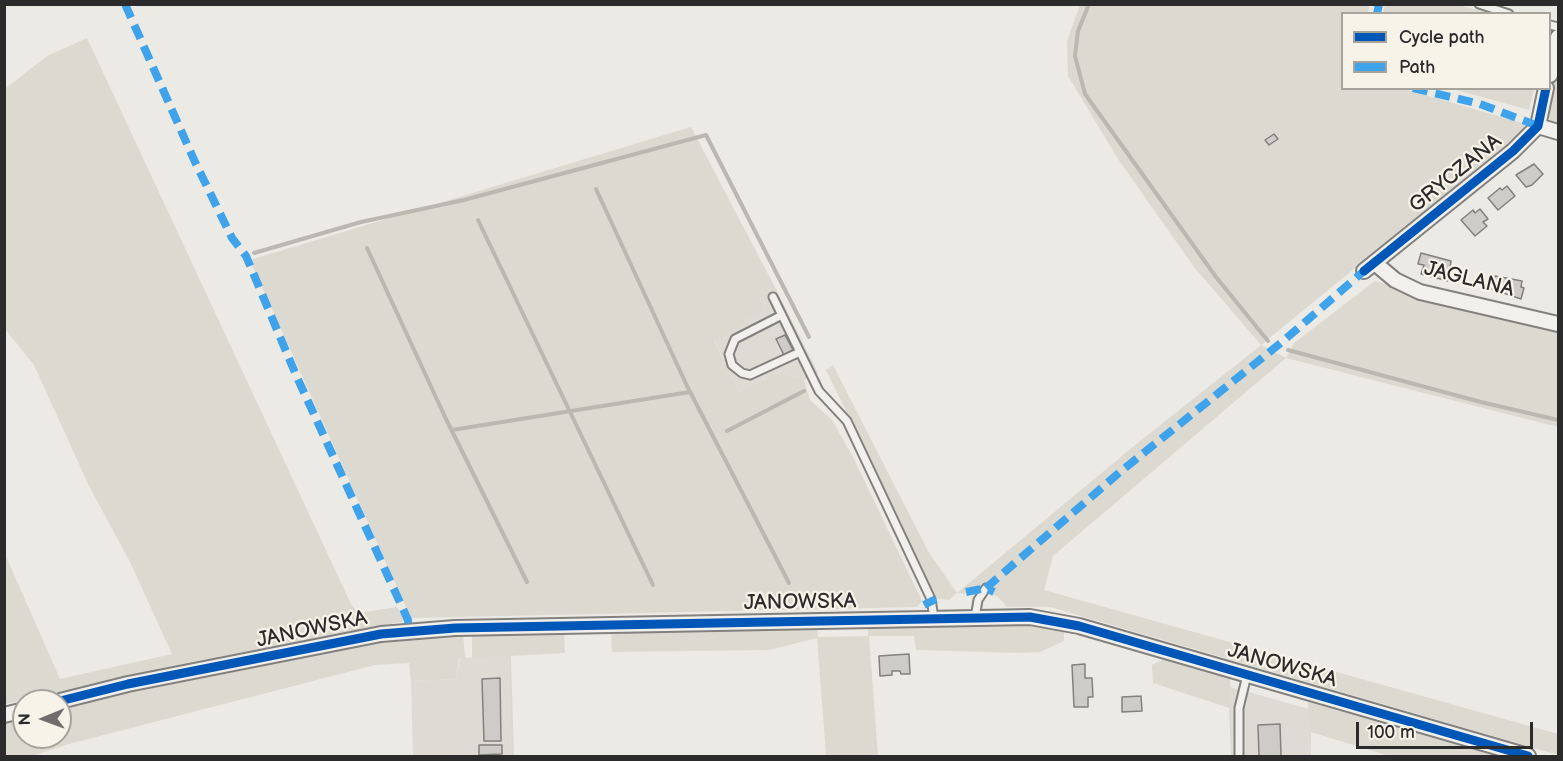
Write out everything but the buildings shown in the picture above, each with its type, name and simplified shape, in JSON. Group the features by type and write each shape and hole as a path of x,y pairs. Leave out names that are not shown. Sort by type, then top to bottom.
{"street":[{"path":"1551,70 1558,37"},
{"path":"1546,90 1538,126 1558,132"},
{"name":"GRYCZANA","path":"1370,268 1513,151 1538,126"},
{"name":"JAGLANA","path":"1370,268 1420,292 1558,324"},
{"name":"JANOWSKA","path":"72,698 128,684 381,634 455,628 1030,617 1079,626 1528,756"}],"lane":[{"path":"1479,4 1503,12"},
{"path":"773,297 819,391 847,421 931,599 934,618"},
{"path":"782,315 735,339 729,354 732,365 742,374 750,375 800,352"},
{"path":"975,618 978,600 986,588"},
{"path":"1239,756 1239,708 1247,675"}],"shaded area":[{"path":"1080,5 1369,5 1368,12 1341,12 1341,90 1408,90 1522,123 1526,128 1261,345 1194,267 1118,159 1068,76 1067,41"},
{"path":"1385,5 1459,5 1484,12 1383,12"},
{"path":"87,38 351,604 358,613 397,607 405,621 224,656 72,689 12,689 12,702 5,704 5,554 60,679 172,654 130,562 89,486 34,365 5,329 5,89 47,56"},
{"path":"1558,58 1558,124 1550,121 1548,109"},
{"path":"1457,90 1534,90 1529,110"},
{"path":"691,127 778,293 761,302 764,310 745,320 747,323 714,341 739,392 779,372 804,380 810,400 832,420 853,457 922,601 917,607 411,618 250,260"},
{"path":"1375,281 1558,329 1558,427 1286,358 1294,343"},
{"path":"778,293 818,373 804,380 779,372 739,392 714,340 746,323 745,320 760,302"},
{"path":"1261,345 1286,358 1053,556 1044,590 1558,734 1558,755 1050,607 1007,607 997,596 957,593 1134,446"},
{"path":"833,365 928,551 957,593 949,600 937,599 826,370"},
{"path":"1006,622 1064,631 1064,641 1040,652 1020,653 916,650 914,636 869,636 878,756 826,756 817,638 769,650 612,652 611,630 817,627 818,637 868,636 868,625"},
{"path":"564,631 565,653 511,656 514,756 511,756 508,656 472,658 472,637 474,633"},
{"path":"463,633 465,658 459,658 456,679 411,681 409,663 375,665 72,743 72,705 381,641"},
{"path":"508,656 511,756 413,756 411,681 456,679 460,658"},
{"path":"1163,660 1230,679 1233,756 1231,756 1229,708 1153,683 1152,665"},
{"path":"1230,687 1309,709 1311,756 1233,756"},
{"path":"1308,702 1496,756 1389,756 1311,732 1311,756"},
{"path":"12,719 12,749 54,749 33,756 5,756 4,721"}],"waterway":[{"path":"1089,4 1078,31 1075,56 1085,94 1216,277 1268,341"},
{"path":"254,253 361,222 464,200 706,135 809,337"},
{"path":"596,189 687,386 789,583"},
{"path":"478,220 653,585"},
{"path":"367,248 446,419 527,582"},
{"path":"1288,350 1481,402 1558,420"},
{"path":"727,431 804,391"},
{"path":"452,430 690,392"}],"marked path":[{"path":"125,4 195,162 232,238 246,256 296,375 408,620 409,632"},
{"path":"1377,12 1379,4"},
{"path":"1421,90 1480,104 1538,126"},
{"path":"986,588 1120,472 1282,342 1364,271"},
{"path":"966,592 986,588 994,592"},
{"path":"924,605 936,599"}],"cycle path":[{"path":"1364,271 1513,151 1538,126 1546,90"},
{"path":"72,698 128,684 381,634 455,628 1030,617 1079,626 1528,756"}]}
